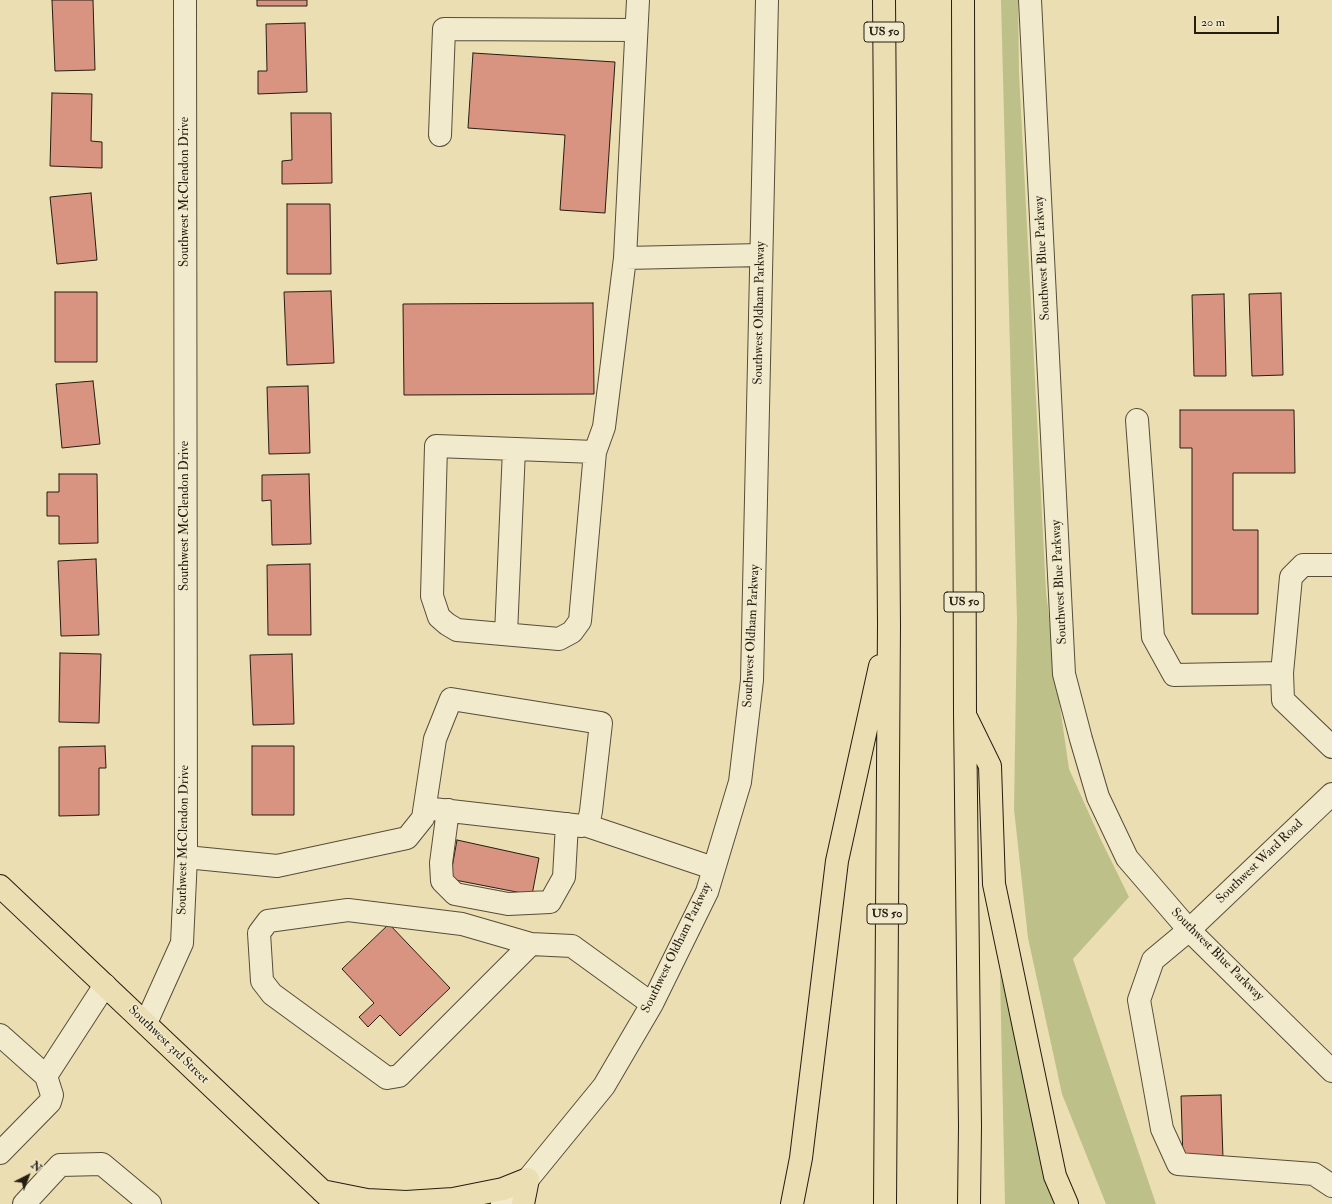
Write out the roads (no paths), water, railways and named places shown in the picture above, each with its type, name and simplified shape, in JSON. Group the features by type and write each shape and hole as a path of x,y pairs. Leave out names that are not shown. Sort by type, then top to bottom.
{"main road":[{"name":"US 50","path":"884,0 889,624 885,1204"},
{"name":"US 50","path":"963,0 965,714 970,1126 969,1204"},
{"path":"792,1204 801,1158 837,861 889,624"},
{"path":"965,714 990,766 994,884 1055,1176 1067,1204"},
{"name":"Southwest 3rd Street","path":"0,886 146,1023 328,1200"},
{"path":"328,1200 406,1202 453,1199 503,1188 528,1179"},
{"path":"523,1204 528,1179"}],"street":[{"name":"Southwest McClendon Drive","path":"146,1023 182,943 186,857 185,0"},
{"path":"595,452 436,446 432,596 439,617 457,630 559,639 572,632 580,621 595,452 604,428 625,258 638,0"},
{"name":"Southwest Oldham Parkway","path":"502,1204 528,1179 604,1086 652,1004 707,892 740,782 752,680 767,0"},
{"name":"Southwest Blue Parkway","path":"1030,0 1064,674 1098,797 1127,858 1189,930 1332,1071"},
{"path":"440,136 444,29 636,30"},
{"path":"625,258 761,255"},
{"path":"1137,420 1153,637 1174,675 1282,673"},
{"path":"506,634 514,449"},
{"path":"1332,565 1303,565 1291,577 1282,673 1283,700 1332,747"},
{"path":"186,857 277,866 407,838 422,818 435,739 450,699 601,723 591,811 577,825 564,877 550,902 508,904 455,894 442,881 441,863 448,810"},
{"name":"Southwest Ward Road","path":"1332,794 1189,930 1153,960 1139,1000 1162,1129 1178,1164 1314,1174 1332,1186"},
{"path":"424,808 577,825 714,868"},
{"path":"531,944 399,1076 387,1078 272,994 262,981 259,933 268,921 348,910 462,924 531,944 572,946 652,1004"},
{"path":"46,1076 105,985"},
{"path":"0,1035 46,1076 52,1095 50,1102 0,1153"},
{"path":"24,1204 60,1165 102,1164 150,1204"}]}
